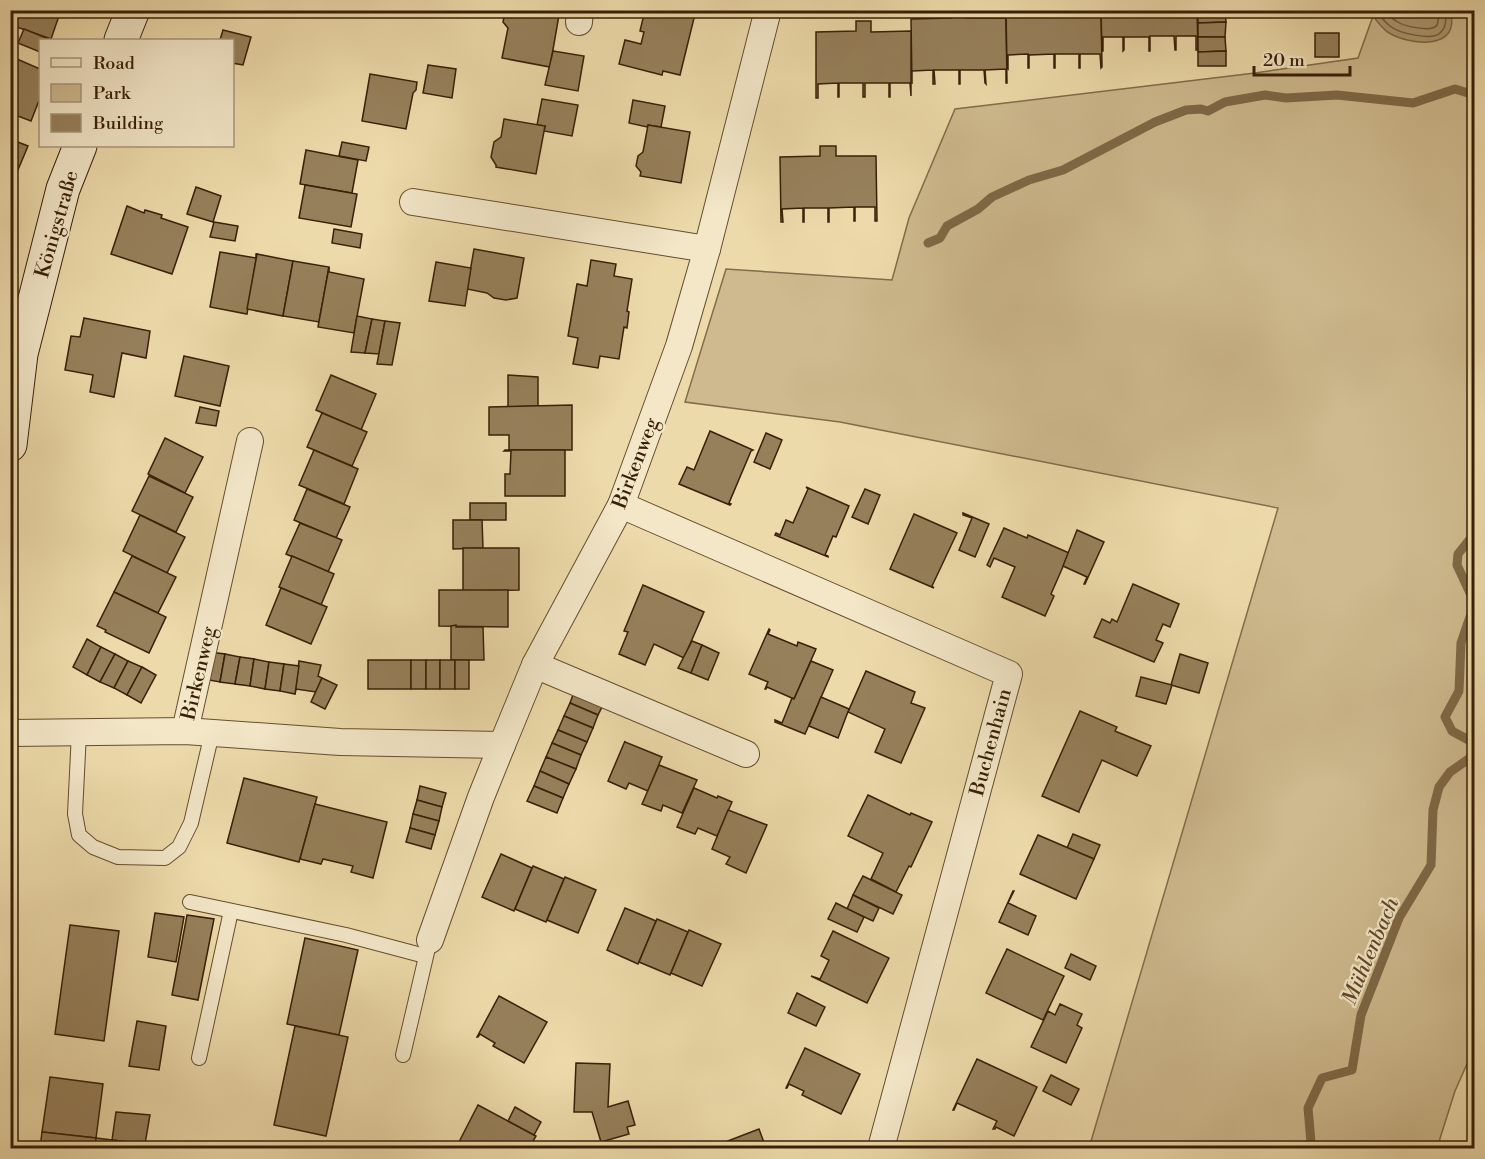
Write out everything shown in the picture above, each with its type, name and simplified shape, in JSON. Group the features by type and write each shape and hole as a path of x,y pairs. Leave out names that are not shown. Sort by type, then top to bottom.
{"main road":[{"path":"121,39 133,10"},
{"name":"Königstraße","path":"10,446 21,354 63,189 80,147"}],"street":[{"name":"Birkenweg","path":"427,948 481,797 535,665 621,505 679,346 707,249 768,10"},
{"path":"413,202 707,249"},
{"name":"Birkenweg","path":"185,730 250,441"},
{"name":"Buchenhain","path":"621,505 1009,674 881,1149"},
{"path":"535,665 747,754"},
{"name":"Birkenweg","path":"10,733 185,730 340,742 502,745"}],"lane":[{"path":"79,732 75,814 79,835 93,847 118,857 165,858 179,847 191,823 212,732"},
{"path":"190,902 346,935 427,948 403,1055"},
{"path":"199,1058 231,911"}],"green space":[{"path":"1450,11 1474,11 1474,1048 1455,1091 1437,1148 1089,1148 1278,508 840,422 685,402 726,269 892,280 909,218 955,109 1255,73 1358,58 1373,16 1387,32 1452,14"}],"water":[{"path":"1371,11 1450,11 1452,24 1449,33 1442,39 1432,42 1410,41 1389,33 1378,23"}],"building":[{"path":"14,10 61,10 51,39 11,25 16,11"},
{"path":"507,10 531,10 559,15 550,67 502,58 508,28 503,22"},
{"path":"645,10 696,10 680,75 663,71 662,75 619,64 625,40 641,44 644,32 640,31"},
{"path":"951,10 966,10 966,18 1006,18 1007,83 1006,69 985,70 986,84 984,70 960,70 960,84 959,70 934,70 935,84 933,84 933,70 912,71 912,84 911,19 951,18"},
{"path":"1006,10 1101,10 1102,67 1100,54 1080,54 1079,68 1079,54 1055,54 1054,68 1054,54 1029,55 1028,68 1028,54 1008,55 1008,69"},
{"path":"1101,10 1197,10 1198,50 1196,50 1196,36 1176,36 1175,50 1174,36 1150,36 1150,51 1149,37 1124,37 1123,51 1123,37 1103,37 1102,51"},
{"path":"1198,10 1225,10 1226,22 1198,23"},
{"path":"856,21 871,21 871,32 911,31 911,96 910,83 890,83 889,97 889,83 865,83 865,97 863,97 863,83 839,83 838,97 838,83 818,84 818,98 816,98 816,32 856,31"},
{"path":"1226,22 1225,37 1198,37 1198,23"},
{"path":"24,29 49,39 39,39 39,52 18,43"},
{"path":"223,30 251,37 243,65 234,63 234,39 220,39"},
{"path":"1315,33 1339,33 1339,57 1315,57"},
{"path":"1198,37 1225,37 1226,51 1198,52"},
{"path":"553,51 584,56 578,91 545,85"},
{"path":"1226,51 1226,66 1198,66 1198,52"},
{"path":"10,56 39,69 39,101 31,121 10,113"},
{"path":"428,65 456,69 452,98 423,93"},
{"path":"370,74 417,82 406,129 362,121"},
{"path":"542,99 578,105 572,136 544,131 545,126 537,125"},
{"path":"633,100 665,106 661,127 629,123"},
{"path":"504,119 545,126 536,174 496,167 491,157 494,142 501,137"},
{"path":"648,125 690,132 681,183 640,176 641,172 636,166 638,156 643,152"},
{"path":"10,139 28,146 10,189"},
{"path":"342,142 369,147 366,161 339,156"},
{"path":"820,146 836,146 836,156 876,156 877,221 875,221 875,207 855,207 854,221 854,207 829,208 829,222 828,208 804,208 804,222 803,208 782,209 783,222 781,222 780,157 820,156"},
{"path":"306,150 358,160 352,193 300,184"},
{"path":"305,185 357,194 351,227 299,218"},
{"path":"196,187 221,196 213,222 187,214"},
{"path":"127,206 144,213 145,210 162,215 161,218 188,227 172,274 111,254"},
{"path":"214,222 238,226 235,241 210,237"},
{"path":"334,229 362,234 360,248 332,243"},
{"path":"474,249 524,258 517,298 506,300 494,298 487,293 467,289"},
{"path":"220,252 256,258 257,254 247,314 210,307"},
{"path":"257,254 293,261 283,316 247,309"},
{"path":"591,260 616,264 614,276 632,279 627,328 624,327 619,359 600,356 598,368 573,364 578,338 568,336 577,284 587,286"},
{"path":"293,261 329,267 319,322 283,316"},
{"path":"436,262 471,268 465,306 429,301"},
{"path":"329,267 329,272 364,279 354,333 318,327"},
{"path":"357,316 372,319 365,353 351,352"},
{"path":"84,318 150,331 146,358 122,353 114,397 90,392 93,375 65,370 71,336 80,337"},
{"path":"372,319 385,321 379,354 365,353"},
{"path":"385,321 400,323 392,365 377,364"},
{"path":"184,356 229,366 220,406 175,396"},
{"path":"331,375 376,394 361,430 316,410"},
{"path":"508,375 538,377 538,406 508,407"},
{"path":"572,405 572,450 509,450 509,435 489,435 489,407"},
{"path":"200,407 219,411 216,426 196,423"},
{"path":"322,413 367,432 352,466 307,447"},
{"path":"710,431 753,450 730,505 679,484 687,467 694,470"},
{"path":"766,433 782,440 770,469 754,462"},
{"path":"165,438 203,457 185,493 148,474"},
{"path":"314,450 358,469 344,504 299,485"},
{"path":"505,450 565,450 565,496 505,496 505,474 510,474 511,451"},
{"path":"149,476 193,497 176,532 132,511"},
{"path":"806,487 849,506 836,537 833,536 825,555 828,557 775,535 776,533 780,535 786,520 793,523 808,489"},
{"path":"307,489 350,507 336,538 294,520"},
{"path":"865,489 880,495 868,524 852,517"},
{"path":"470,503 506,503 506,520 470,520"},
{"path":"963,513 989,524 975,557 959,550 972,518"},
{"path":"914,514 957,533 932,586 934,588 890,569"},
{"path":"140,515 185,537 167,573 123,551"},
{"path":"453,520 482,520 483,548 453,549"},
{"path":"300,523 342,540 328,572 286,554"},
{"path":"1004,528 1027,538 1028,535 1069,553 1051,594 1054,596 1045,616 1002,597 1015,567 994,558 990,567 987,565"},
{"path":"1077,530 1104,542 1085,584 1087,577 1063,566"},
{"path":"463,548 519,548 519,590 463,591"},
{"path":"132,556 176,577 158,613 114,592"},
{"path":"292,556 334,574 321,605 279,587"},
{"path":"1133,584 1179,604 1170,627 1163,624 1156,640 1163,643 1154,662 1094,637 1102,619 1110,623 1112,619 1117,622"},
{"path":"643,585 704,612 684,658 654,644 645,665 619,654 628,632 624,631"},
{"path":"281,588 327,607 311,644 266,625"},
{"path":"439,590 508,590 508,627 439,626"},
{"path":"114,592 166,617 149,653 97,626"},
{"path":"456,625 456,627 483,627 484,660 451,660 451,626"},
{"path":"769,629 768,634 797,646 798,642 816,649 794,699 767,687 765,689 768,682 749,674"},
{"path":"87,639 101,647 87,675 73,667"},
{"path":"692,641 702,645 691,673 678,668"},
{"path":"702,645 719,653 708,680 691,673"},
{"path":"101,647 115,654 100,682 87,675"},
{"path":"209,652 225,654 220,682 203,679"},
{"path":"115,654 128,661 114,688 100,682"},
{"path":"225,654 240,657 235,684 220,682"},
{"path":"1180,654 1208,663 1199,693 1171,685"},
{"path":"240,657 254,659 250,686 235,684"},
{"path":"254,659 269,662 265,689 250,686"},
{"path":"368,660 411,660 411,689 368,689"},
{"path":"411,660 426,660 426,689 411,689"},
{"path":"426,660 440,660 440,689 426,689"},
{"path":"440,660 455,660 455,689 440,689"},
{"path":"455,660 469,660 469,689 455,689"},
{"path":"128,661 142,667 127,695 114,688"},
{"path":"299,661 321,665 318,676 322,678 316,692 296,689 295,694"},
{"path":"811,661 833,670 805,734 775,722 775,720 782,723"},
{"path":"269,662 284,664 280,691 265,689"},
{"path":"284,664 299,666 295,694 280,691"},
{"path":"142,667 156,675 141,703 127,695"},
{"path":"866,671 915,692 911,703 925,708 901,763 875,752 885,729 848,712"},
{"path":"1141,677 1172,685 1166,704 1136,696"},
{"path":"322,678 337,685 325,709 311,702"},
{"path":"575,689 605,701 598,715 570,703"},
{"path":"821,697 849,709 838,738 809,726"},
{"path":"570,703 598,715 593,728 564,716"},
{"path":"1080,711 1117,727 1115,731 1151,746 1137,776 1102,760 1079,812 1042,796"},
{"path":"564,716 593,728 587,742 558,730"},
{"path":"558,730 587,742 581,755 552,743"},
{"path":"625,741 662,757 648,791 629,783 626,789 608,781"},
{"path":"552,743 581,755 576,769 546,757"},
{"path":"546,757 576,769 569,784 540,771"},
{"path":"659,765 697,780 682,813 663,805 661,811 642,804"},
{"path":"540,771 569,784 563,798 534,786"},
{"path":"244,778 317,797 299,862 227,843"},
{"path":"420,786 446,793 442,807 417,800"},
{"path":"534,786 563,798 557,813 527,801"},
{"path":"694,788 732,802 717,836 698,828 695,834 677,827"},
{"path":"868,795 910,815 911,813 932,822 911,867 909,866 896,892 871,879 883,853 848,836"},
{"path":"417,800 442,807 439,821 413,814"},
{"path":"315,804 387,822 373,878 351,872 353,866 323,859 321,864 300,859"},
{"path":"728,810 767,825 746,873 726,864 730,857 712,849"},
{"path":"413,814 439,821 435,835 410,828"},
{"path":"410,828 435,835 431,849 406,842"},
{"path":"1073,834 1100,845 1094,859 1067,848"},
{"path":"1038,835 1094,859 1076,899 1020,874"},
{"path":"501,854 532,868 514,911 482,897"},
{"path":"533,866 564,879 546,922 515,909"},
{"path":"863,876 902,895 893,914 853,895"},
{"path":"565,877 596,890 578,933 547,920"},
{"path":"1013,891 1008,903 1036,916 1028,935 999,922"},
{"path":"853,895 879,908 873,921 847,909"},
{"path":"836,903 864,917 857,932 828,919"},
{"path":"625,908 656,921 638,964 607,950"},
{"path":"155,913 184,917 176,962 148,957"},
{"path":"187,915 214,919 198,1000 172,995"},
{"path":"657,919 688,932 670,975 639,962"},
{"path":"70,925 119,931 104,1041 55,1034"},
{"path":"689,930 721,944 702,986 671,973"},
{"path":"833,931 889,958 867,1003 811,976 820,979 829,960 821,956"},
{"path":"305,938 358,950 339,1035 287,1024"},
{"path":"1007,949 1064,976 1043,1020 986,993"},
{"path":"1071,954 1096,966 1090,980 1065,968"},
{"path":"797,993 825,1007 816,1026 788,1013"},
{"path":"499,996 547,1022 524,1063 493,1046 495,1043 480,1034 477,1037"},
{"path":"1060,1004 1082,1014 1077,1025 1082,1028 1066,1063 1031,1047 1048,1011 1055,1015"},
{"path":"137,1021 166,1026 159,1070 129,1066"},
{"path":"295,1026 348,1037 326,1136 274,1125"},
{"path":"805,1048 860,1074 841,1114 802,1095 804,1091 789,1084 786,1088"},
{"path":"977,1059 1037,1087 1014,1136 996,1127 993,1129 997,1121 957,1103 953,1110"},
{"path":"576,1063 610,1064 608,1107 628,1101 635,1125 627,1127 629,1134 601,1142 592,1112 574,1112"},
{"path":"1051,1075 1079,1089 1071,1105 1043,1091"},
{"path":"50,1077 103,1084 96,1138 42,1132"},
{"path":"478,1105 536,1136 529,1148 471,1148 459,1142"},
{"path":"515,1107 541,1122 534,1135 508,1121"},
{"path":"116,1112 150,1115 145,1144 112,1140"},
{"path":"759,1129 766,1148 712,1147"},
{"path":"42,1132 96,1138 95,1148 40,1148"},
{"path":"96,1138 145,1144 144,1148 95,1148"}],"waterway":[{"path":"928,243 940,238 947,226 978,209 992,197 1029,180 1063,170 1155,122 1186,110 1208,111 1225,102 1265,95 1286,98 1337,95 1413,103 1455,89 1468,93 1474,91"},
{"name":"Mühlenbach","path":"1313,1148 1308,1108 1322,1078 1352,1070 1361,1015 1399,918 1431,865 1433,810 1439,787 1450,772 1470,758 1473,752 1472,742 1452,731 1445,717 1459,691 1461,643 1472,611 1471,595 1457,565 1458,554 1474,537"}]}
